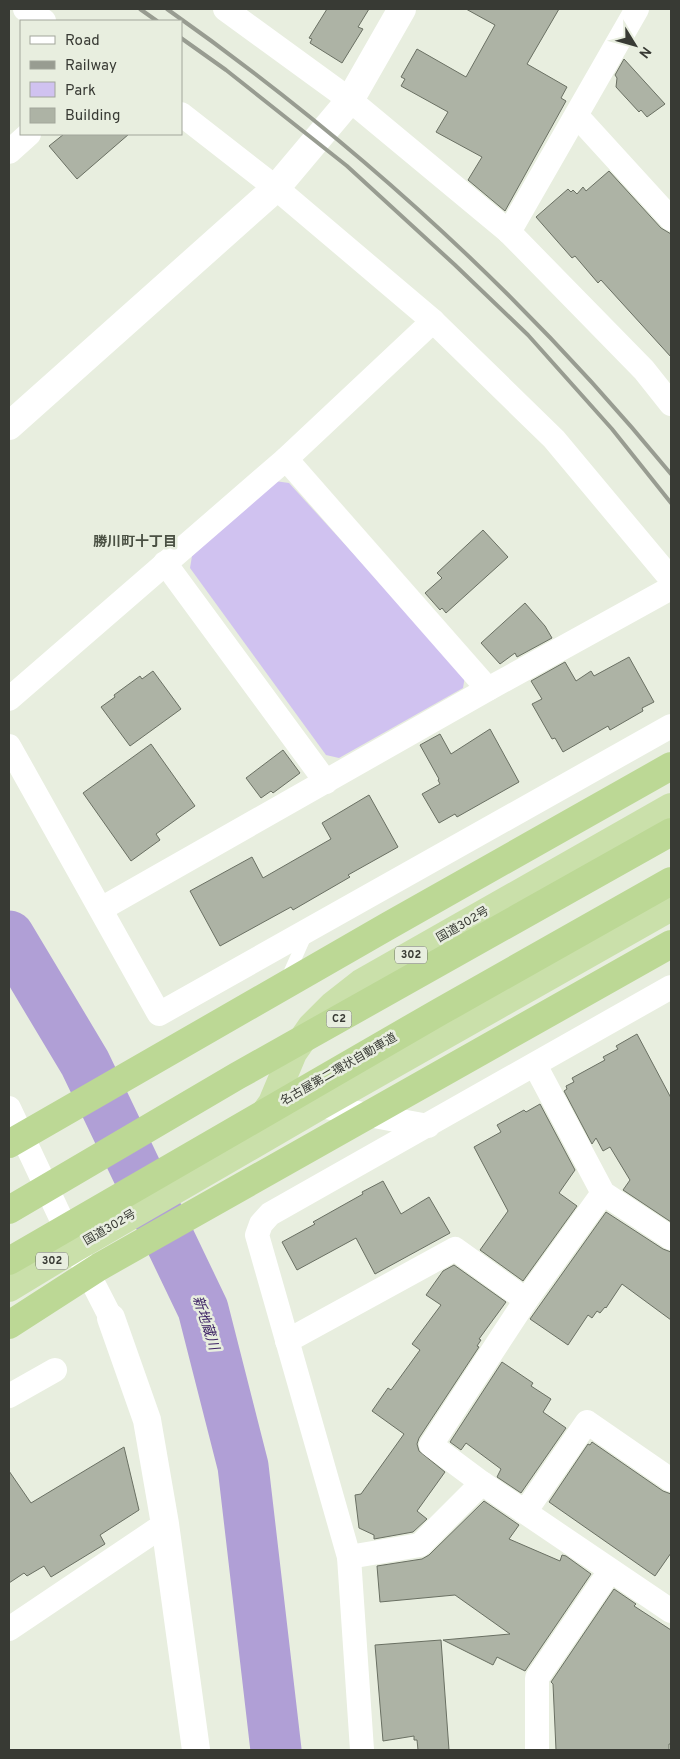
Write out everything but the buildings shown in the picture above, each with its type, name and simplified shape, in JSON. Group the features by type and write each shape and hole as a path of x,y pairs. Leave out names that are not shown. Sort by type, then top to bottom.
{"highway":[{"path":"9,1144 671,766"},
{"name":"国道302号","path":"213,1169 255,1127 272,1103 293,1053 312,1027 333,1005 361,983 671,807"},
{"name":"C2","path":"9,1210 237,1076 671,832"},
{"name":"名古屋第二環状自動車道","path":"9,1261 441,1011 671,881"},
{"name":"国道302号","path":"9,1288 320,1106 671,908"},
{"path":"9,1325 100,1268 465,1059 671,944"}],"street":[{"path":"25,9 42,20"},
{"path":"225,9 350,100 510,232 644,370 671,404"},
{"path":"9,426 276,188 350,100 402,9"},
{"path":"510,232 637,9"},
{"path":"182,115 276,188 433,321 554,439 671,579"},
{"path":"577,116 671,219"},
{"path":"9,152 28,135"},
{"path":"9,698 286,459 433,321"},
{"path":"286,459 488,689"},
{"path":"165,563 326,782"},
{"path":"101,909 488,689 671,588"},
{"path":"9,746 159,1014 671,726"},
{"path":"362,1750 349,1557 257,1235 261,1224 270,1214 671,987"},
{"path":"535,1065 603,1193 671,1238"},
{"path":"320,1106 428,1126"},
{"path":"9,1108 86,1242 146,1420 166,1524 196,1750"},
{"path":"603,1193 526,1300 431,1444 482,1483 671,1611"},
{"path":"286,1341 455,1248 526,1300"},
{"path":"9,1396 55,1370"},
{"path":"525,1512 587,1422 671,1480"},
{"path":"349,1557 420,1545 482,1483"},
{"path":"9,1629 166,1524"},
{"path":"537,1750 537,1678 610,1570"}],"lane":[{"path":"286,980 308,930"}],"green space":[{"path":"275,481 289,483 465,676 463,688 339,758 326,755 190,568 192,556"}],"waterway":[{"name":"新地蔵川","path":"9,936 85,1063 203,1309 243,1466 276,1750"}],"railway":[{"path":"140,9 156,20"},
{"path":"167,9 305,113 435,224 557,344 671,474"},
{"path":"182,39 226,70 347,166 455,265 528,335 612,429 671,503"}],"district":[{"name":"勝川町十丁目","path":"135,542"}]}
